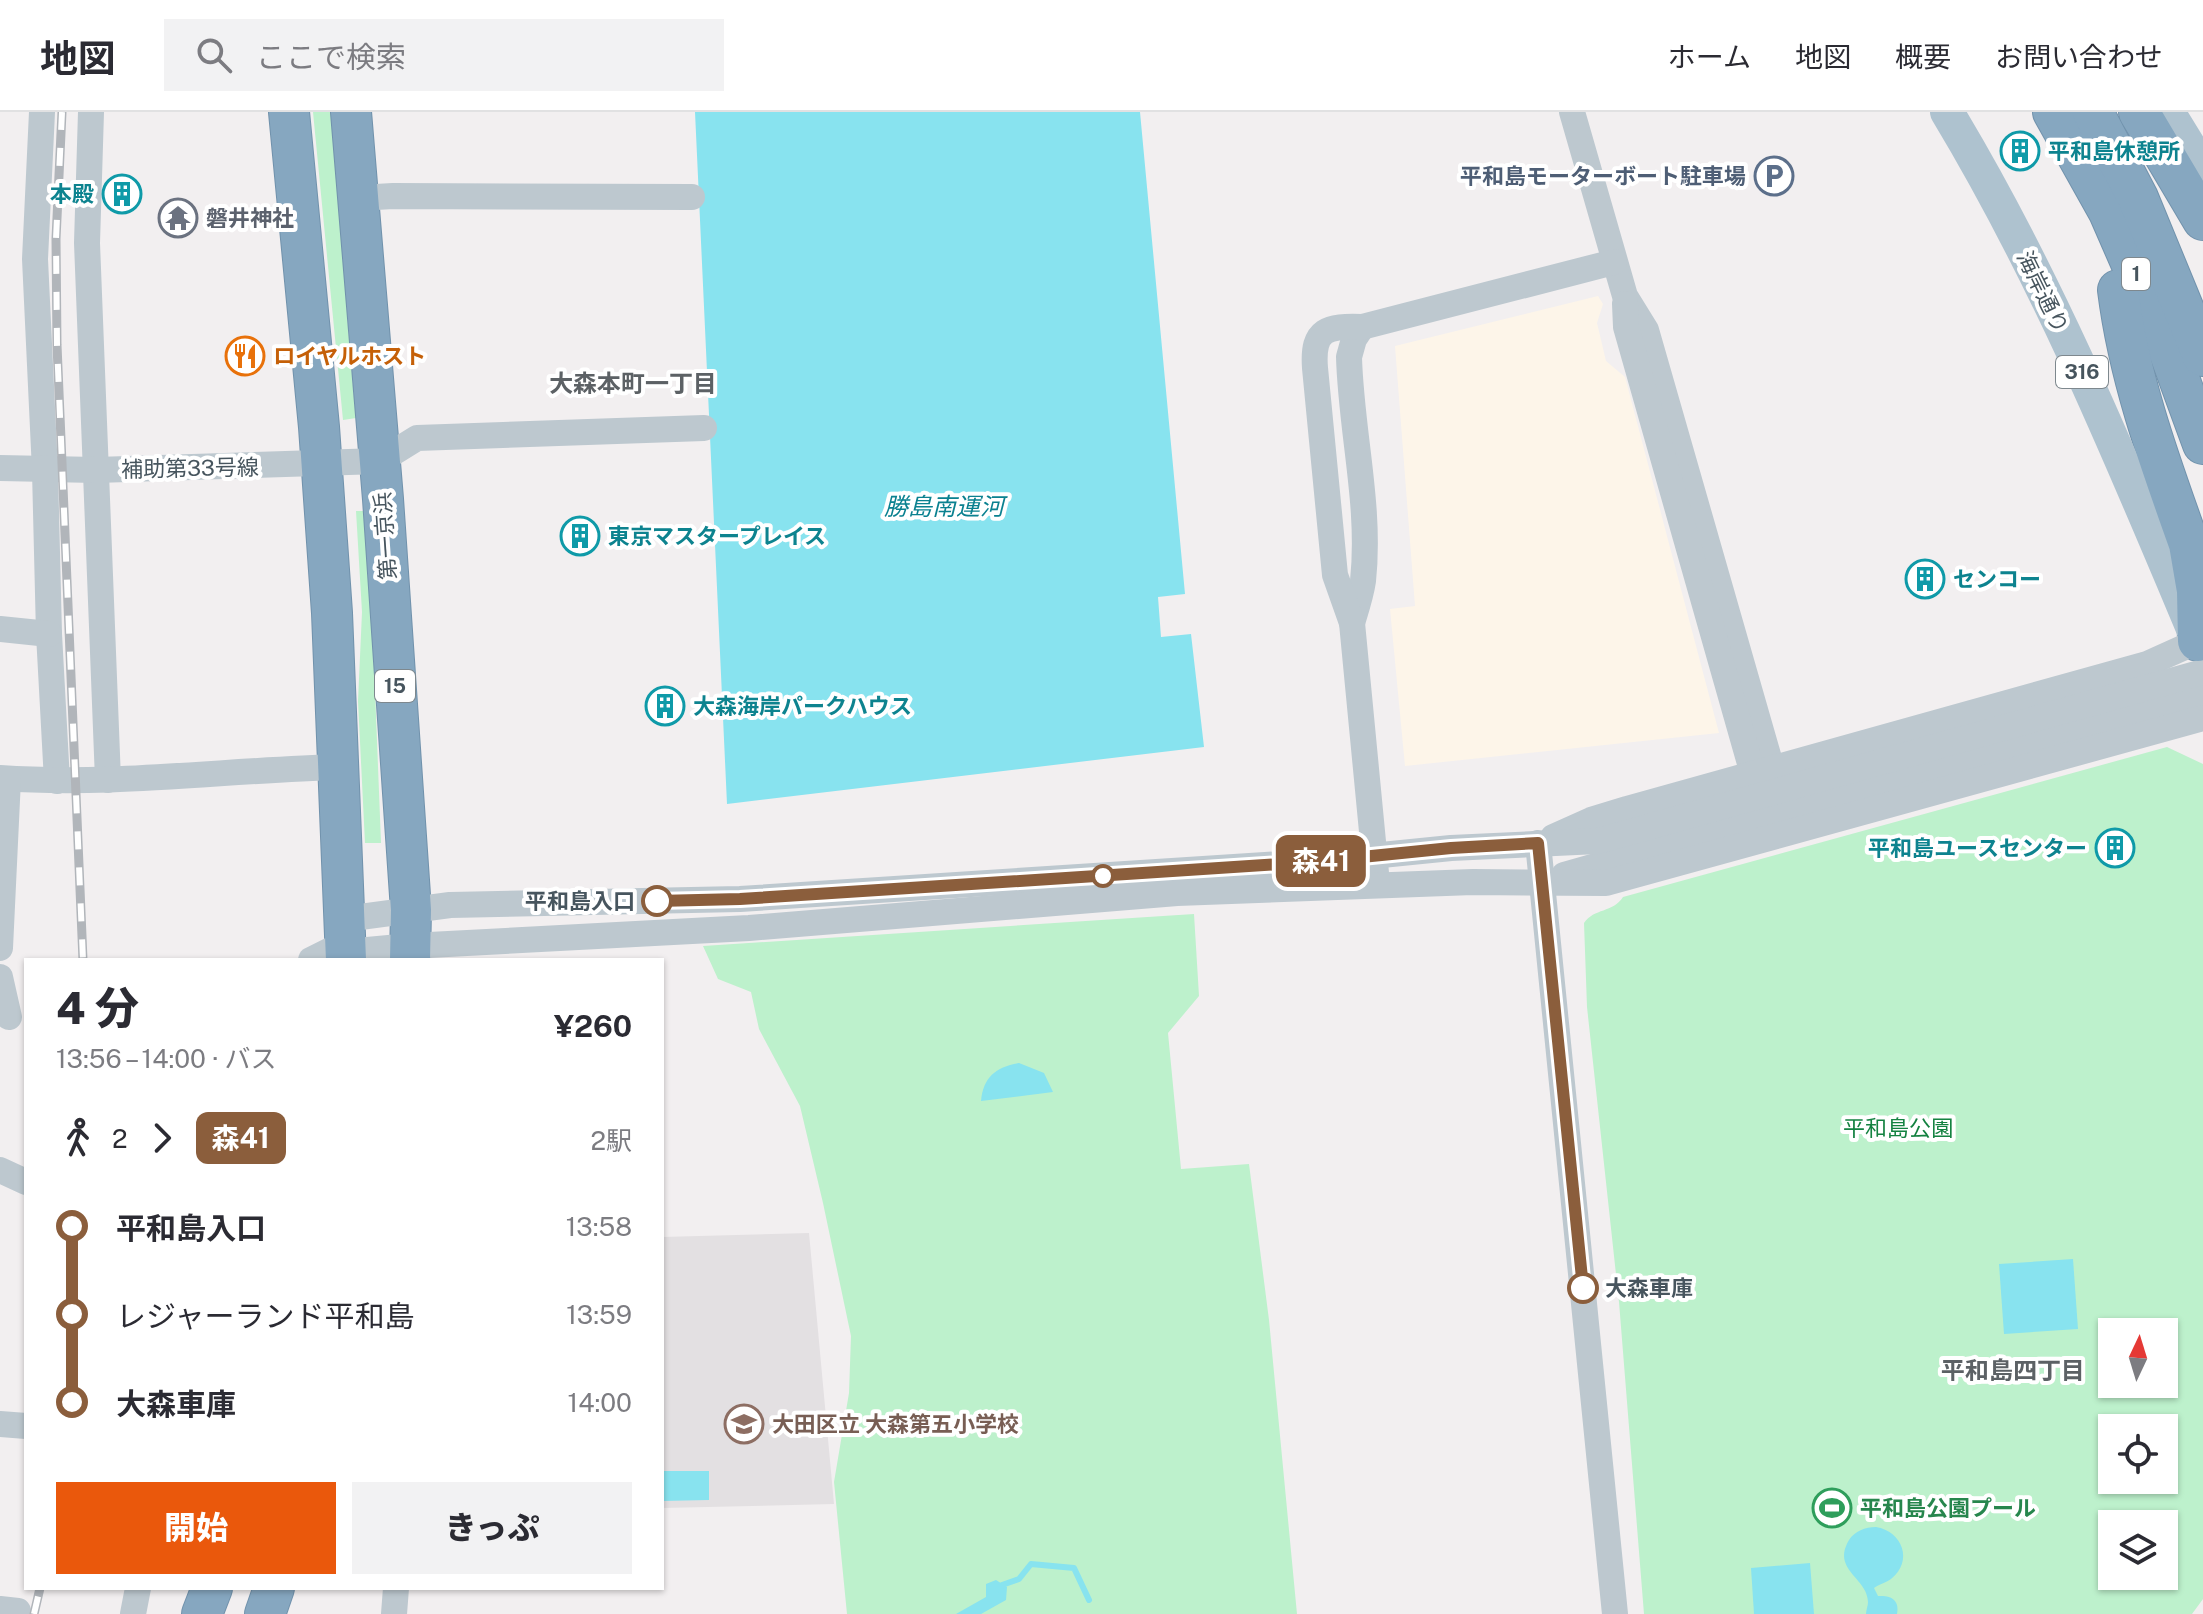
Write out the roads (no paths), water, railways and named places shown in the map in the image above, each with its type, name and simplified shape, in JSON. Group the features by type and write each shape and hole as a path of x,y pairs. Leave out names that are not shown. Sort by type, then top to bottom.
{"highway":[{"path":"289,112 322,463 332,613 339,767 338,947"},
{"name":"第一京浜","path":"351,112 380,461 410,939"},
{"name":"1","path":"2093,112 2138,198 2203,356"},
{"path":"2139,112 2203,220"},
{"path":"2062,129 2086,225 2203,459"},
{"name":"1","path":"2062,129 2109,212 2166,343 2203,444"},
{"path":"2118,290 2123,334 2137,393 2195,566 2201,656"},
{"path":"202,1614 211,1590"},
{"path":"265,1614 273,1590"}],"main road":[{"name":"海岸通り","path":"1947,112 1973,154 2057,317 2112,437 2201,656"},
{"path":"2168,112 2203,169"}],"street":[{"path":"42,112 35,259 57,781"},
{"path":"91,112 87,243 108,780"},
{"path":"1572,112 1625,296 1626,327 1763,772"},
{"path":"359,198 692,197"},
{"path":"1378,886 1352,623 1335,575 1314,354 1323,331 1333,326 1362,327 1614,262"},
{"path":"1352,623 1363,583 1364,525 1363,484 1349,357 1354,339 1362,327"},
{"path":"380,461 417,438 704,428"},
{"name":"補助第33号線","path":"0,468 45,471 380,461"},
{"path":"0,629 49,634"},
{"path":"1538,843 1591,820 2147,664 2201,656"},
{"path":"1542,881 1840,784 2201,656"},
{"path":"338,947 410,939 450,905 740,899 1598,841 2203,694"},
{"path":"338,947 410,939 749,928 1177,893 1542,881 1606,883 2203,718"},
{"path":"0,948 4,779 108,780 339,767"},
{"path":"1538,843 1615,1614"},
{"path":"0,977 12,1016"},
{"path":"0,1170 24,1181"},
{"path":"0,1424 24,1426"},
{"path":"133,1614 138,1590"},
{"path":"394,1614 396,1590"},
{"path":"0,1609 18,1611 18,1614"}],"water":[{"name":"勝島南運河","path":"695,112 1140,112 1185,594 1158,597 1161,637 1191,634 1204,747 727,804"},
{"path":"1019,1063 1044,1073 1053,1092 981,1101 992,1074"},
{"path":"2073,1259 2078,1329 2004,1334 1999,1264"},
{"path":"664,1471 709,1471 709,1500 664,1501"},
{"path":"1876,1527 1893,1534 1902,1548 1902,1564 1898,1572 1874,1588 1878,1596 1887,1596 1896,1602 1897,1614 1866,1614 1866,1594 1844,1559 1851,1537 1861,1530"},
{"path":"1810,1563 1814,1614 1754,1614 1751,1568"},
{"path":"996,1580 1007,1587 1006,1600 981,1614 956,1614 986,1597 986,1584"}],"waterway":[{"path":"999,1589 1019,1579 1031,1564 1074,1568 1089,1600"}],"railway":[{"path":"62,112 56,239 57,345 83,958"},
{"path":"34,1614 40,1590"}],"place":[{"name":"平和島休憩所","path":"2020,151"},
{"name":"平和島モーターボート駐車場","path":"1774,176"},
{"name":"本殿","path":"122,194"},
{"name":"磐井神社","path":"178,218"},
{"name":"ロイヤルホスト","path":"245,356"},
{"name":"東京マスタープレイス","path":"580,536"},
{"name":"センコー","path":"1925,579"},
{"name":"大森海岸パークハウス","path":"665,706"},
{"name":"平和島ユースセンター","path":"2115,848"},
{"name":"平和島入口","path":"657,901"},
{"name":"大森車庫","path":"1583,1288"},
{"name":"大田区立 大森第五小学校","path":"744,1424"},
{"name":"平和島公園プール","path":"1832,1508"}],"district":[{"name":"大森本町一丁目","path":"633,383"},
{"name":"平和島四丁目","path":"2013,1370"}],"park label":[{"name":"平和島公園","path":"1898,1128"}]}
